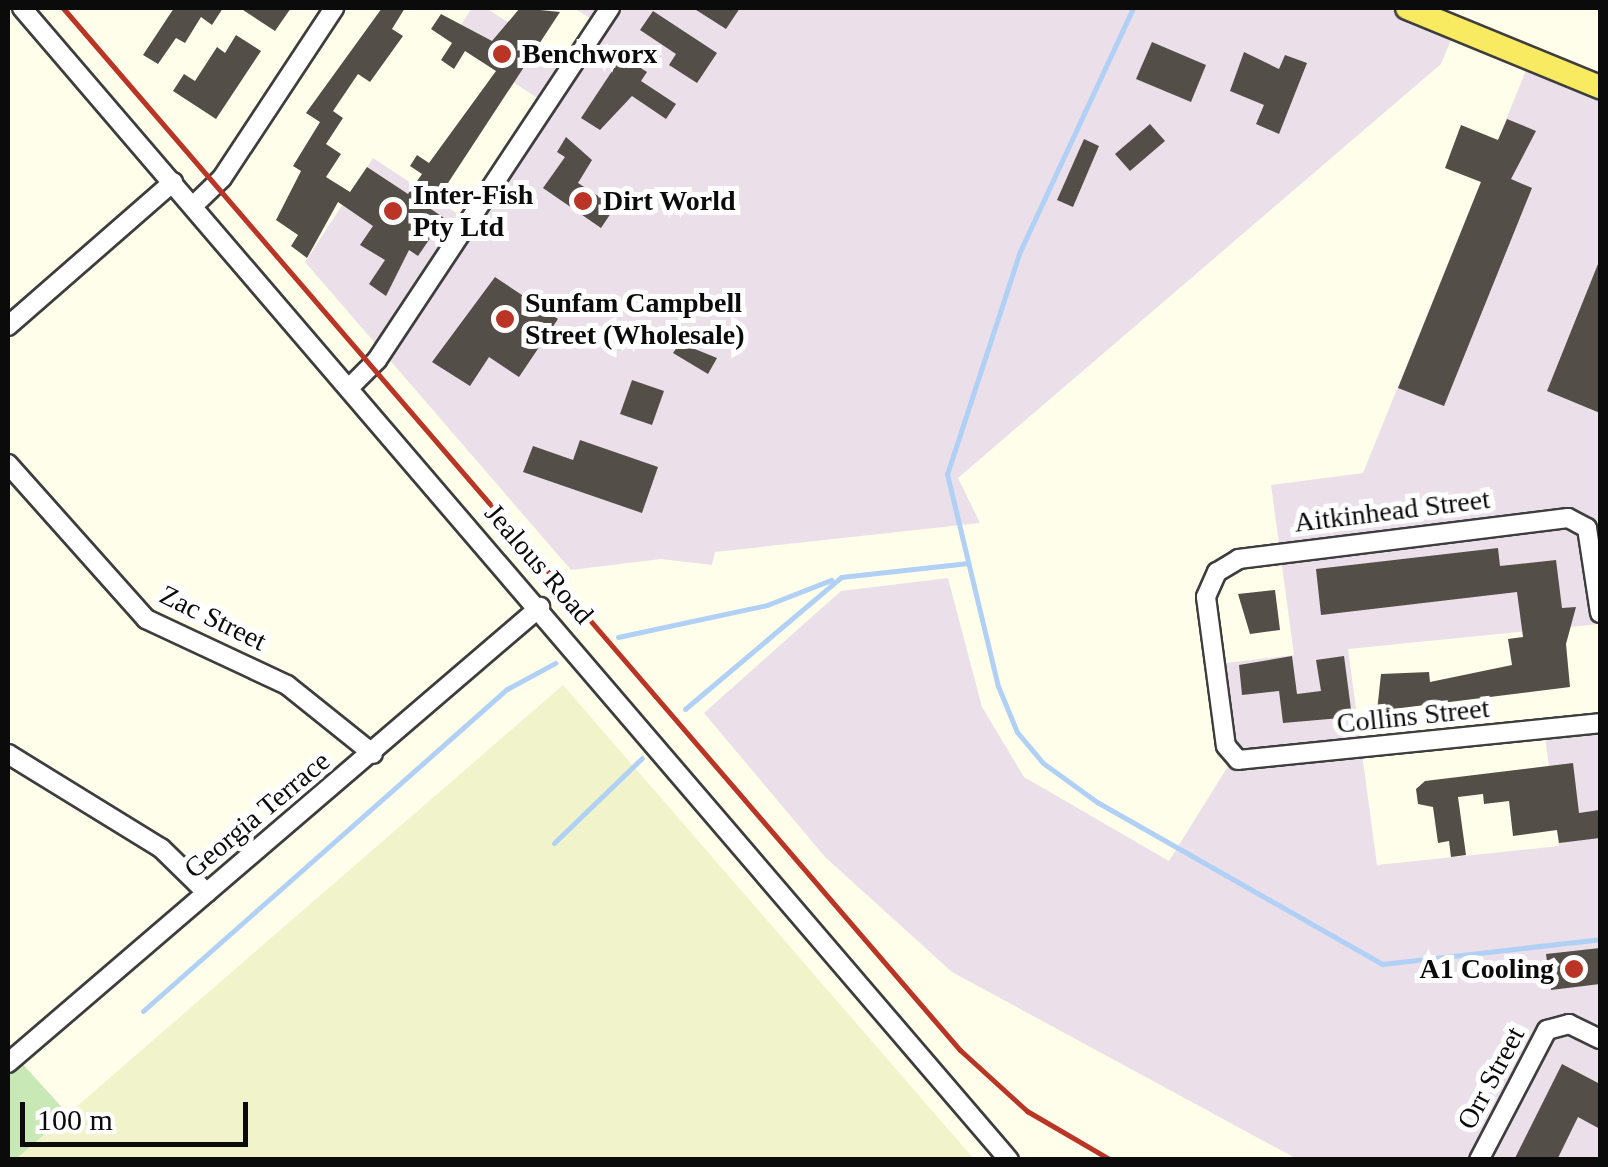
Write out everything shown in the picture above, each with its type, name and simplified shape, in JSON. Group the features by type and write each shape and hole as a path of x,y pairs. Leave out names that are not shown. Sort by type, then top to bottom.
{"main road":[{"path":"1406,8 1600,87"}],"street":[{"name":"Jealous Road","path":"22,8 540,607 1009,1160"},
{"path":"193,206 222,178 334,8"},
{"path":"350,387 377,360 610,8"},
{"path":"8,326 173,182"},
{"name":"Zac Street","path":"8,464 146,619 288,684 373,754"},
{"name":"Aitkinhead Street","path":"1233,756 1206,597 1214,577 1255,556 1582,521 1600,614"},
{"name":"Georgia Terrace","path":"8,1063 540,607"},
{"name":"Collins Street","path":"1233,756 1252,762 1600,724"},
{"path":"8,754 161,848 207,893"},
{"name":"Orr Street","path":"1480,1160 1554,1025 1600,1039"}],"shaded area":[{"path":"472,8 486,8 571,63 597,23 574,8 1400,8 1455,30 1441,64 958,478 980,523 715,552 712,565 661,559 571,570 305,262 373,158 467,220 545,103 450,41"},
{"path":"1531,58 1600,86 1600,624 1348,649 1377,865 1559,846 1544,728 1600,722 1600,1159 1297,1159 952,972 825,857 704,713 841,591 948,578 982,707 1024,777 1169,861 1230,763 1217,664 1294,655 1271,485 1363,473"}],"green space":[{"path":"563,685 974,1159 16,1159 68,1114"},
{"path":"8,1048 68,1114 16,1159 8,1159"}],"building":[{"path":"174,8 223,8 212,25 201,17 185,43 176,38 158,64 143,55"},
{"path":"240,8 291,8 275,31"},
{"path":"382,8 405,8 392,29 403,36 370,82 358,74 333,111 343,118 326,144 341,154 326,177 350,192 367,167 408,194 422,174 410,166 417,155 429,163 496,71 465,51 454,69 441,60 452,43 431,29 441,14 492,41 520,8 560,12 431,209 444,218 418,256 409,250 386,296 369,284 385,260 360,245 373,226 338,202 307,258 291,246 298,235 276,220 301,171 293,166 320,122 306,113"},
{"path":"693,8 740,8 726,29"},
{"path":"653,11 717,53 697,83 669,65 676,54 640,30"},
{"path":"236,35 261,51 216,119 173,91 184,74 195,81 217,47 225,53"},
{"path":"1152,42 1206,65 1191,102 1136,79"},
{"path":"1244,52 1279,69 1285,55 1307,63 1279,134 1256,124 1264,105 1230,91"},
{"path":"622,56 647,72 641,81 676,104 666,119 632,96 600,130 581,118"},
{"path":"1507,119 1536,131 1511,179 1532,188 1444,406 1398,388 1481,182 1445,168 1461,125 1498,140"},
{"path":"1150,124 1165,141 1130,171 1115,154"},
{"path":"566,137 592,160 578,183 615,207 601,228 543,188 565,157 557,152"},
{"path":"1084,139 1099,146 1073,207 1057,200"},
{"path":"1600,259 1600,413 1547,391"},
{"path":"495,277 558,319 519,377 489,357 470,386 432,362"},
{"path":"680,343 717,358 708,374 673,353"},
{"path":"632,380 664,391 652,425 620,414"},
{"path":"580,440 658,467 642,513 523,472 533,446 573,460"},
{"path":"1498,548 1500,566 1556,560 1562,608 1576,607 1566,644 1570,687 1377,711 1381,674 1429,672 1430,682 1512,665 1508,639 1523,637 1517,592 1321,615 1316,569"},
{"path":"1275,590 1280,630 1250,634 1238,594"},
{"path":"1292,656 1297,694 1321,691 1316,660 1344,656 1352,717 1283,723 1279,691 1242,695 1239,665"},
{"path":"1573,763 1579,813 1599,810 1600,838 1559,843 1557,830 1513,836 1509,801 1484,804 1483,794 1458,797 1466,855 1451,857 1449,841 1438,843 1433,807 1418,804 1416,789 1425,781"},
{"name":"A1 Cooling","path":"1600,948 1600,984 1551,990 1546,954"},
{"path":"1562,1064 1600,1084 1600,1129 1578,1117 1557,1160 1514,1160"}],"waterway":[{"path":"1133,8 1019,254 947,474 998,686 1017,732 1043,763 1097,802 1382,964 1600,939"},
{"path":"685,709 841,577 968,563"},
{"path":"618,637 767,605 831,580"},
{"path":"143,1011 507,689 555,663"},
{"path":"554,843 642,758"}],"railway":[{"path":"63,8 960,1050 1027,1111 1111,1160"}],"place":[{"name":"Benchworx","path":"502,54"},
{"name":"Dirt World","path":"583,201"},
{"name":"Inter-Fish Pty Ltd","path":"393,211"},
{"name":"Sunfam Campbell Street (Wholesale)","path":"505,319"},
{"name":"A1 Cooling","path":"1574,969"}]}
